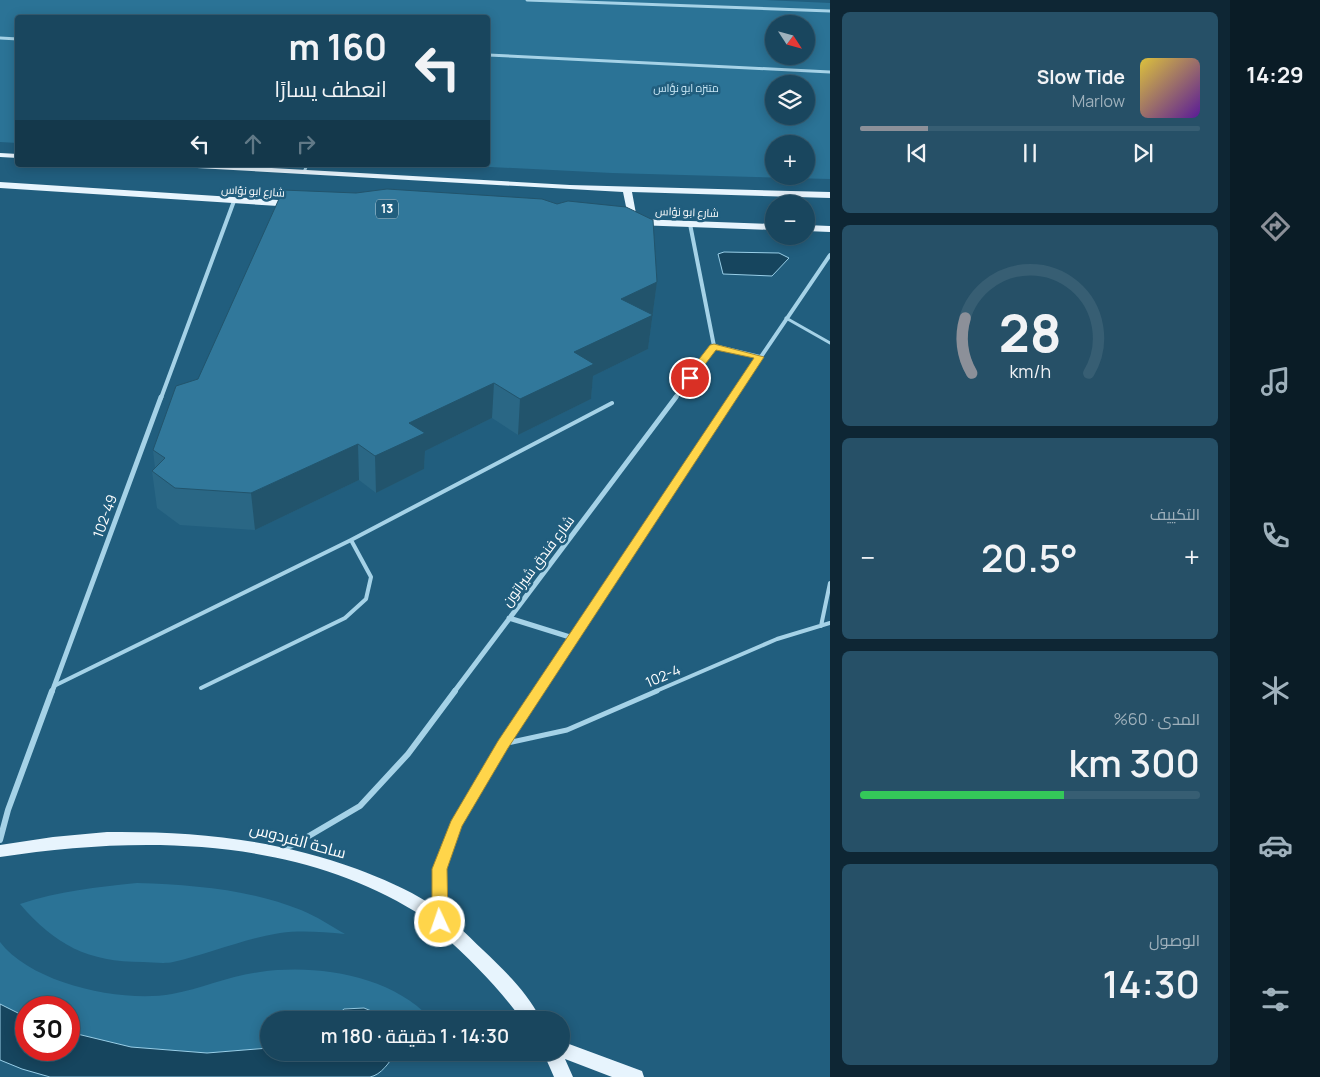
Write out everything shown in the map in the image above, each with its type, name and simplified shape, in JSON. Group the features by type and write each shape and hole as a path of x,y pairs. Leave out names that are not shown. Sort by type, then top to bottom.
{"main road":[{"path":"0,155 15,156"},
{"name":"شارع ابو نؤاس","path":"264,167 306,168 626,190 830,196"},
{"name":"شارع ابو نؤاس","path":"0,185 304,204"},
{"path":"626,190 633,222"},
{"name":"شارع ابو نؤاس","path":"623,221 765,227"},
{"path":"815,228 830,228"},
{"name":"ساحة الفردوس","path":"0,851 38,844 89,839 140,837 190,839 274,852 334,868 380,886 423,908 496,973 525,1011"},
{"path":"570,1052 635,1077"},
{"path":"556,1061 564,1077"}],"street":[{"path":"527,0 830,11"},
{"path":"0,38 15,39"},
{"path":"490,55 830,72"},
{"name":"102-49","path":"0,840 8,810 234,201"},
{"path":"690,224 714,346 760,357"},
{"path":"440,922 440,869 456,825 503,744 786,318 830,255"},
{"name":"شارع فندق شيراتون","path":"274,852 297,843 360,806 408,754 714,346"},
{"path":"510,618 573,638"}],"lane":[{"path":"786,318 830,343"},
{"path":"54,686 351,540 612,403"},
{"path":"201,688 345,618 366,599 371,577 351,540"},
{"path":"821,626 830,583"},
{"name":"102-4","path":"503,744 567,730 777,639 830,623"}],"green space":[{"name":"متنزه ابو نؤاس","path":"0,0 765,0 830,3 830,179 815,179 815,135 765,135 765,177 612,173 490,167 490,15 15,15 15,143 0,142"},
{"path":"137,883 220,889 261,897 307,912 345,934 304,931 288,932 253,939 173,962 123,961 106,959 74,948 46,930 20,904 64,893"},
{"path":"0,942 15,957 33,969 55,979 104,993 129,996 172,994 260,972 305,970 352,976 375,983 396,992 422,1011 371,1011 364,1008 344,1009 342,1011 260,1011 260,1049 207,1053 131,1047 80,1035 80,996 15,996 15,1012 0,1004"}],"shaded area":[{"path":"724,252 779,253 789,258 772,276 723,274 718,254"},
{"path":"0,1004 15,1012 15,1061 80,1061 80,1035 131,1047 207,1053 260,1049 260,1061 390,1061 381,1071 370,1077 50,1077 0,1060"},
{"path":"364,1008 371,1011 342,1011 344,1009"}],"building":[{"path":"387,189 542,199 557,204 568,201 626,207 653,220 657,282 621,299 653,315 574,352 594,364 520,399 494,383 409,423 425,433 375,456 358,444 251,493 175,488 152,471 165,458 153,450 176,386 198,379 283,190 356,193"}],"route":[{"path":"440,922 438,903 440,869 456,825 503,744 760,357 714,346 690,378"}]}
